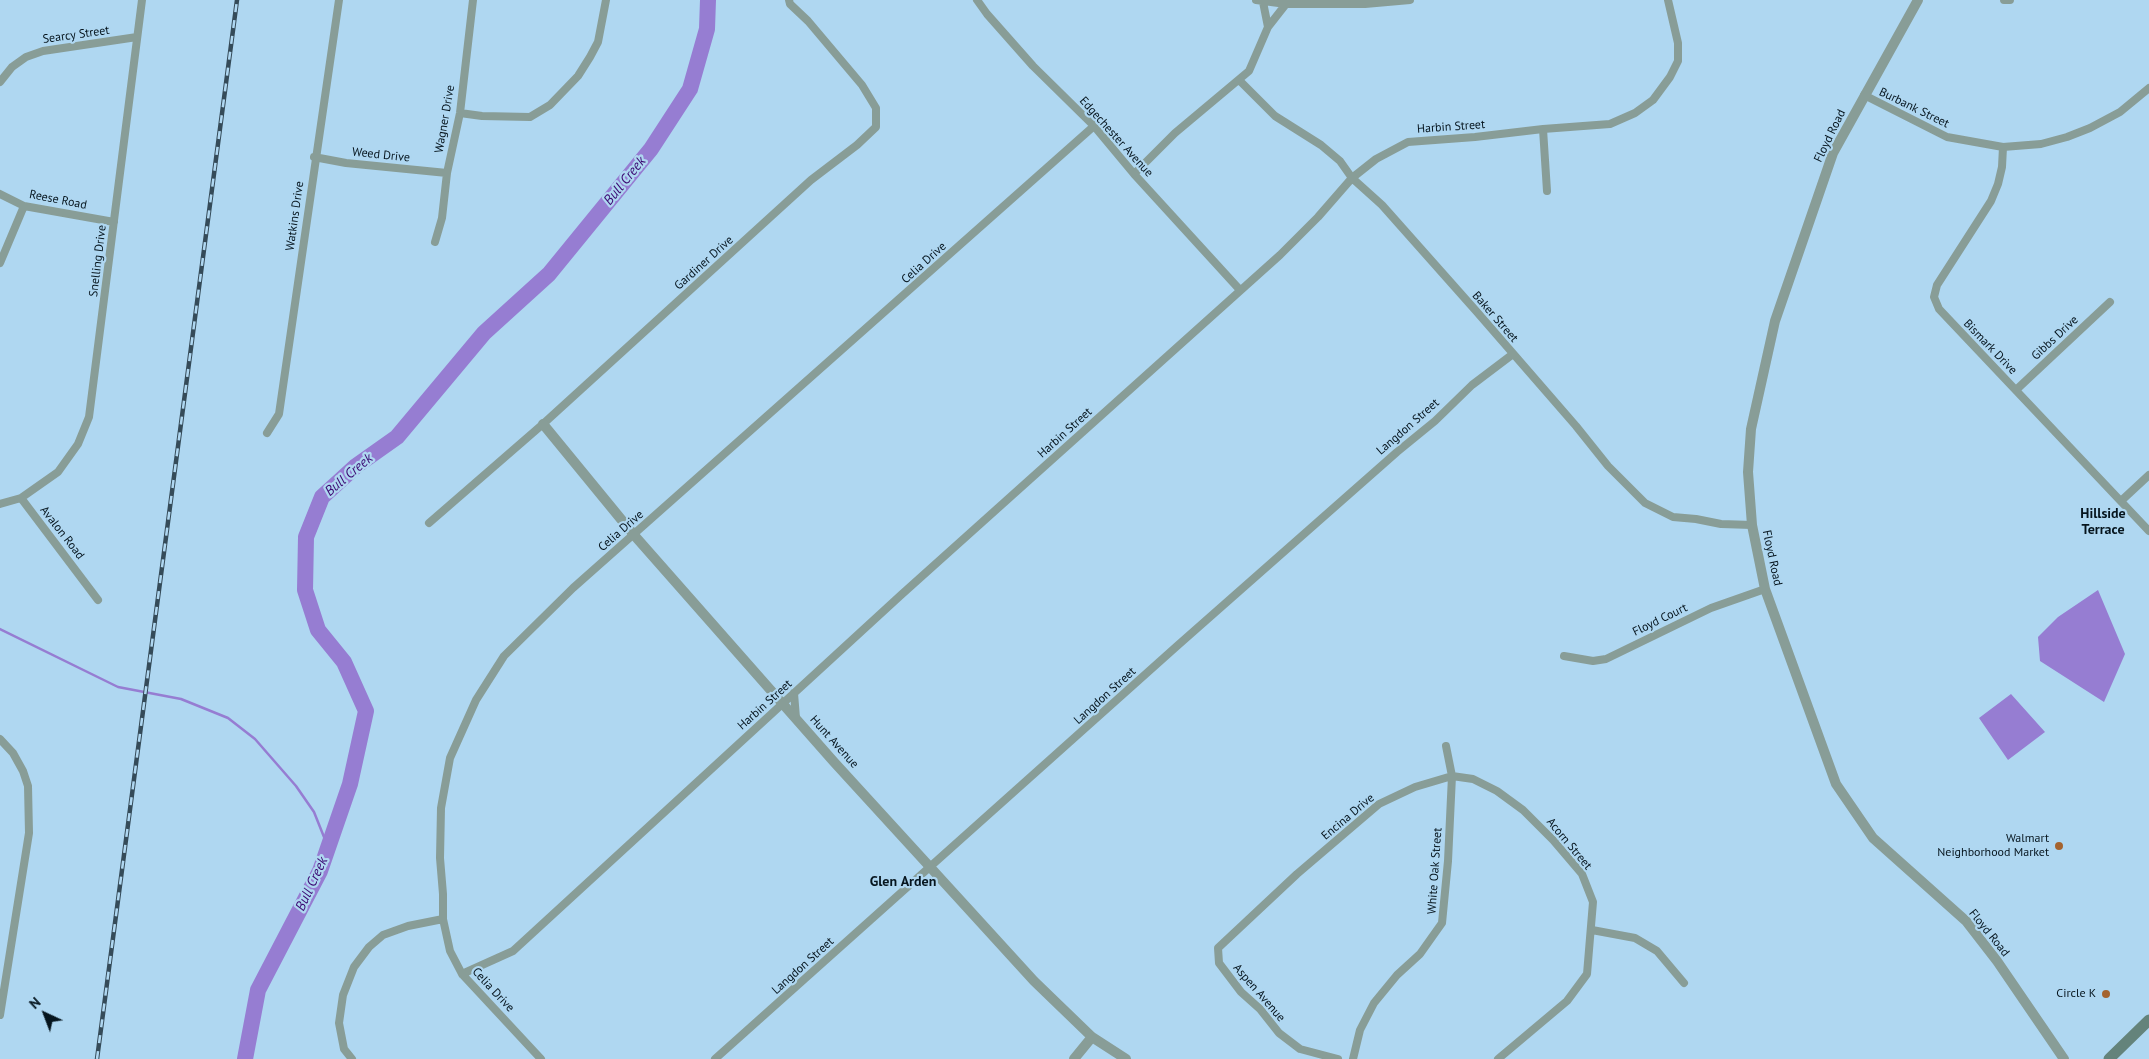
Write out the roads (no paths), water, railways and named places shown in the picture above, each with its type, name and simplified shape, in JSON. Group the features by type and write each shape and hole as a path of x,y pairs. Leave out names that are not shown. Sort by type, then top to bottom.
{"main road":[{"path":"2109,1059 2149,1020"}],"street":[{"name":"Snelling Drive","path":"20,498 52,476 69,459 78,444 89,417 142,0"},
{"name":"Watkins Drive","path":"267,433 278,414 314,157 339,0"},
{"name":"Wagner Drive","path":"436,242 442,218 447,173 460,113 473,0"},
{"path":"460,113 482,116 530,117 550,105 578,76 590,57 598,42 606,0"},
{"name":"Gardiner Drive","path":"429,523 543,424 811,180 857,145 876,127 876,108 862,85 808,21 790,4 789,0"},
{"name":"Edgechester Avenue","path":"977,0 1033,66 1094,126 1134,174 1240,290"},
{"path":"1268,27 1260,1 1286,4 1365,4 1410,0"},
{"name":"Harbin Street","path":"462,974 512,951 794,693 1280,255 1318,217 1352,178 1376,159 1408,142 1475,137 1543,128 1610,124 1635,113 1652,100 1670,77 1678,61 1678,43 1668,0"},
{"name":"Floyd Road","path":"1918,0 1833,153 1775,321 1751,429 1748,472 1752,525 1765,590 1836,784 1873,838 1966,921 2064,1059"},
{"path":"2004,0 2010,0"},
{"path":"1134,174 1176,133 1249,71 1268,27 1286,4"},
{"name":"Searcy Street","path":"0,82 12,67 26,57 43,51 137,37"},
{"name":"Baker Street","path":"1239,80 1275,116 1303,132 1334,156 1352,178 1382,205 1576,426 1608,466 1645,503 1672,517 1721,524 1752,525"},
{"name":"Burbank Street","path":"1864,95 1947,137 2003,147 2041,144 2090,128 2120,112 2149,88"},
{"name":"Celia Drive","path":"541,1059 462,974 450,951 442,919 441,808 450,758 476,700 504,656 573,588 1094,126"},
{"path":"1543,128 1547,190"},
{"name":"Bismark Drive","path":"2003,147 2002,166 1994,193 1937,285 1934,297 1939,310 2149,531"},
{"name":"Weed Drive","path":"314,157 346,163 447,173"},
{"name":"Reese Road","path":"0,194 24,206 114,222"},
{"path":"0,263 24,206"},
{"name":"Gibbs Drive","path":"2016,390 2110,302"},
{"name":"Langdon Street","path":"716,1059 1367,478 1435,421 1472,385 1513,354"},
{"name":"Hunt Avenue","path":"543,424 634,535 930,868 1034,981 1092,1038 1126,1059"},
{"path":"2121,501 2149,474"},
{"path":"0,504 20,498"},
{"name":"Avalon Road","path":"20,498 98,600"},
{"name":"Floyd Court","path":"1564,656 1594,661 1606,659 1711,608 1765,590"},
{"path":"794,693 796,718"},
{"path":"0,739 13,753 24,770 28,786 29,833 0,1015"},
{"name":"White Oak Street","path":"1353,1059 1360,1030 1374,1003 1397,975 1420,954 1442,923 1448,861 1452,776 1446,746"},
{"name":"Encina Drive","path":"1272,898 1379,804 1415,787 1452,776"},
{"name":"Acorn Street","path":"1452,776 1473,779 1498,791 1523,810 1553,840 1582,874 1593,902 1587,974 1567,1001 1498,1059"},
{"name":"Aspen Avenue","path":"1272,898 1218,948 1219,963 1241,992 1260,1009 1279,1033 1300,1049 1338,1059"},
{"path":"352,1059 344,1049 339,1023 343,995 354,967 368,946 383,935 408,926 442,919"},
{"path":"1592,930 1635,938 1657,951 1684,983"},
{"path":"1074,1059 1092,1038"}],"waterway":[{"name":"Bull Creek","path":"245,1059 258,990 320,871 350,784 366,711 344,662 318,630 305,590 306,537 322,497 356,466 397,437 484,333 549,274 651,149 690,89 707,29 708,0"},
{"path":"0,629 118,687 181,699 228,718 255,739 296,786 314,812 328,847"}],"railway":[{"path":"97,1059 237,0"}],"place":[{"name":"Walmart Neighborhood Market","path":"2059,846"},
{"name":"Circle K","path":"2106,994"}],"district":[{"name":"Hillside Terrace","path":"2103,522"},
{"name":"Glen Arden","path":"903,882"}]}
